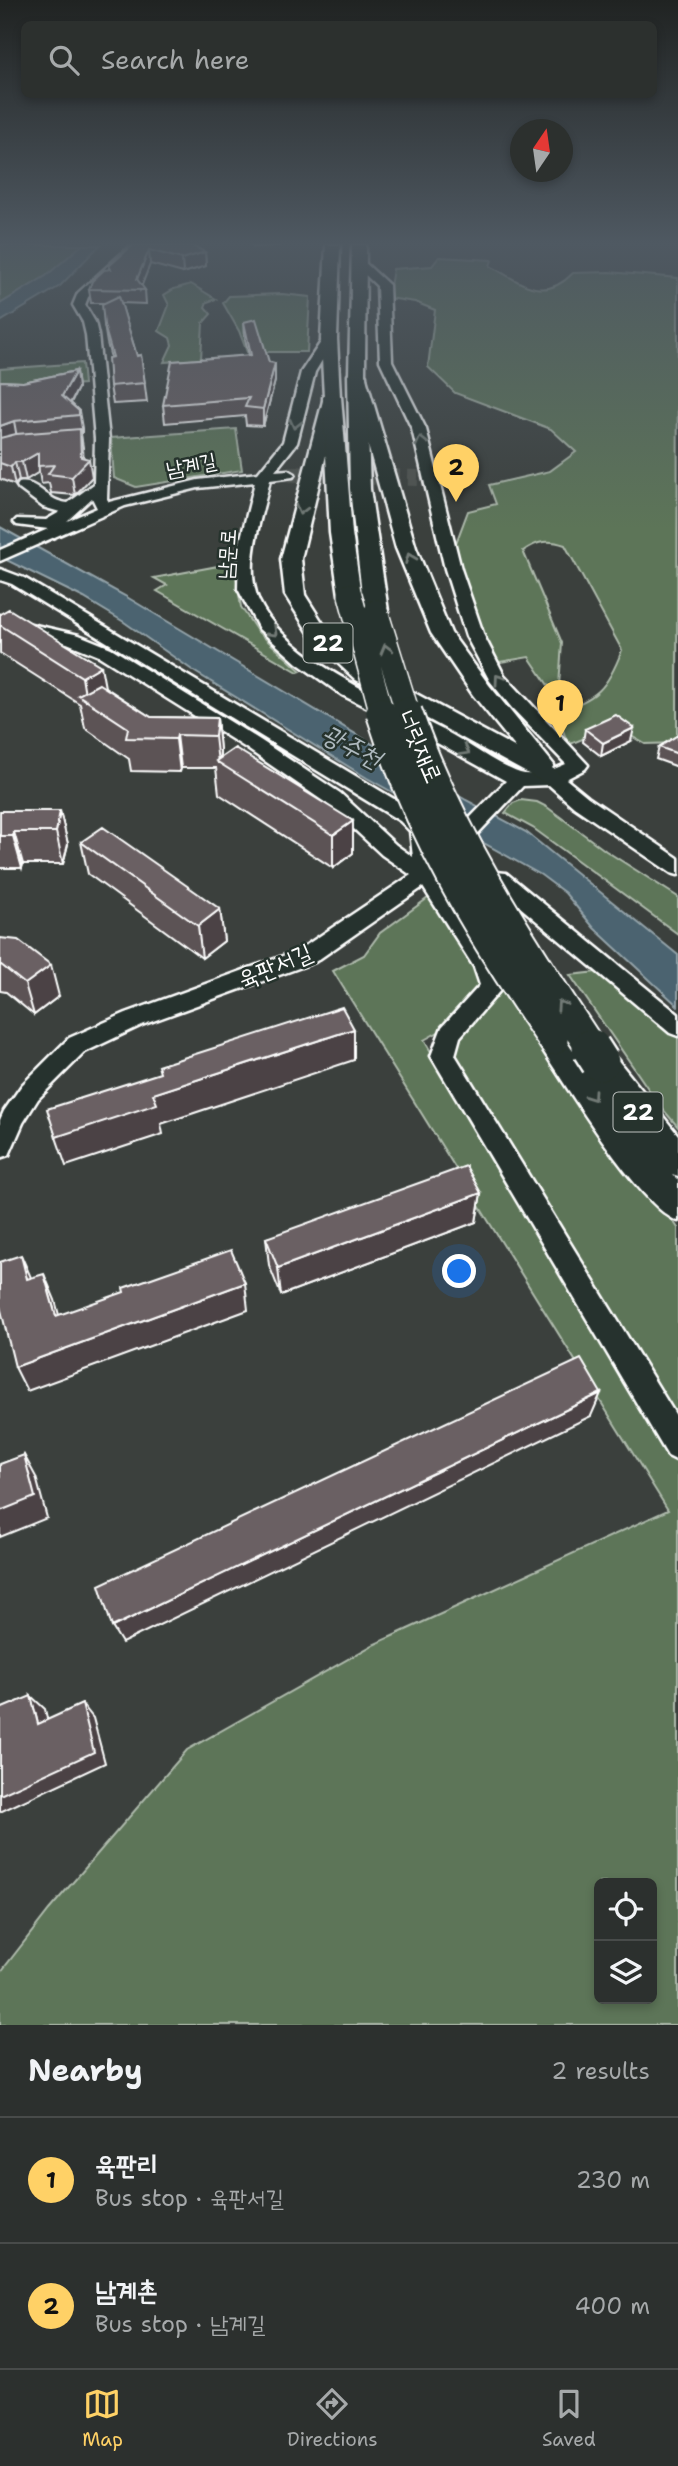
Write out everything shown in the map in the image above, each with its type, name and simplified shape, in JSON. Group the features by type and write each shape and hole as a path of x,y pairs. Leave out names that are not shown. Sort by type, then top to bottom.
{"highway":[{"name":"너릿재로","path":"357,375 360,489 376,611 403,706 450,815 533,963 600,1062 678,1161"},
{"name":"너릿재로","path":"332,397 341,533 358,638 374,692 419,811 469,911 553,1040 632,1153 678,1205"}],"main road":[{"name":"너릿재로","path":"328,340 332,397"},
{"name":"너릿재로","path":"357,375 358,340"},
{"name":"22","path":"357,375 405,548 437,623 481,690 552,778"},
{"name":"22","path":"332,397 291,559 295,595 321,637 364,676 552,778"}],"street":[{"path":"92,340 94,439 101,486 99,499 105,509"},
{"name":"남문로","path":"328,340 308,372 290,443 264,475 247,546 246,589 265,625 303,659 348,691 437,735 518,780"},
{"path":"385,340 386,361 419,429 424,478 437,496 453,569 475,636 496,677 518,704 578,765 552,778 518,780"},
{"name":"남계길","path":"0,555 105,509 174,488 288,474"},
{"path":"24,486 44,504 53,508 74,508"},
{"path":"22,522 43,527 59,520 90,491 101,486"},
{"path":"0,574 18,581 407,816 420,829 426,875"},
{"path":"0,622 73,639 105,652 253,744 333,799 389,850 426,875 484,965 492,987 450,1033 443,1056 678,1446"},
{"path":"552,778 581,802 678,868"},
{"name":"육판서길","path":"0,1148 13,1118 30,1092 77,1045 134,1019 307,956 426,875 518,780"},
{"path":"426,875 499,878 678,1027"}],"green space":[{"path":"170,340 202,340 201,359 164,362 172,345"},
{"path":"242,340 308,340 307,352 247,352"},
{"path":"431,340 678,340 677,743 645,744 614,726 568,745 557,712 582,702 599,691 611,675 622,650 565,545 543,542 523,551 562,643 558,700 529,657 494,663 453,551 468,511 496,504 489,485 550,471 576,452 551,429 455,393 428,367"},
{"path":"82,363 84,384 0,390 0,369"},
{"path":"236,429 242,470 136,487 114,478 111,438"},
{"path":"234,563 241,607 257,631 301,671 298,672 157,591 167,585 154,578"},
{"path":"521,800 537,802 547,807 606,851 678,897 678,934 533,828 505,813 513,803"},
{"path":"428,898 445,912 485,979 478,995 449,1026 424,1040 678,1461 678,2025 0,2025 0,1973 49,1910 187,1750 373,1645 668,1510 333,971 364,955 380,933"},
{"path":"606,971 678,1032 678,1127 660,1106 570,975"},
{"path":"507,984 678,1228 678,1423 450,1051 457,1034"}],"water":[{"name":"광주천","path":"0,527 125,596 466,800 526,832 678,955 678,1006 594,928 565,893 541,875 367,778 195,672 124,622 84,598 0,557"}],"building":[{"path":"108,340 132,340 137,356 141,355 145,383 110,386 108,358 113,357"},
{"path":"248,340 262,340 269,362 275,363 263,409 245,407 249,398 163,405 172,361 251,355"},
{"path":"76,371 62,396 79,411 79,415 14,421 0,426 0,381 23,382"},
{"path":"80,429 81,457 89,459 72,477 48,474 54,465 38,466 38,453 22,462 15,462 11,467 0,463 0,438 16,434"},
{"path":"9,609 101,666 82,677 0,625 0,614"},
{"path":"99,684 151,717 217,718 215,736 177,735 176,739 126,738 128,728 78,695"},
{"path":"616,715 634,728 603,743 585,729"},
{"path":"678,735 678,754 659,747"},
{"path":"235,748 353,821 333,835 216,761"},
{"path":"0,811 60,811 56,832 14,832 13,836 0,836"},
{"path":"103,827 220,909 198,926 81,842"},
{"path":"0,938 18,940 51,965 25,984 0,964"},
{"path":"342,1007 354,1029 153,1094 157,1104 56,1137 47,1109 160,1073 158,1066"},
{"path":"466,1166 481,1193 278,1268 266,1238"},
{"path":"231,1250 245,1283 15,1367 0,1306 0,1262 21,1255 27,1279 44,1274 56,1316 124,1292 123,1288"},
{"path":"581,1359 601,1393 112,1627 99,1585"},
{"path":"24,1455 35,1497 0,1511 0,1464"},
{"path":"31,1696 38,1724 82,1704 94,1752 0,1795 0,1709"}],"tunnel":[{"path":"288,474 418,478"}],"place":[{"name":"남계촌","path":"456,502"},
{"name":"육판리","path":"560,738"}]}
